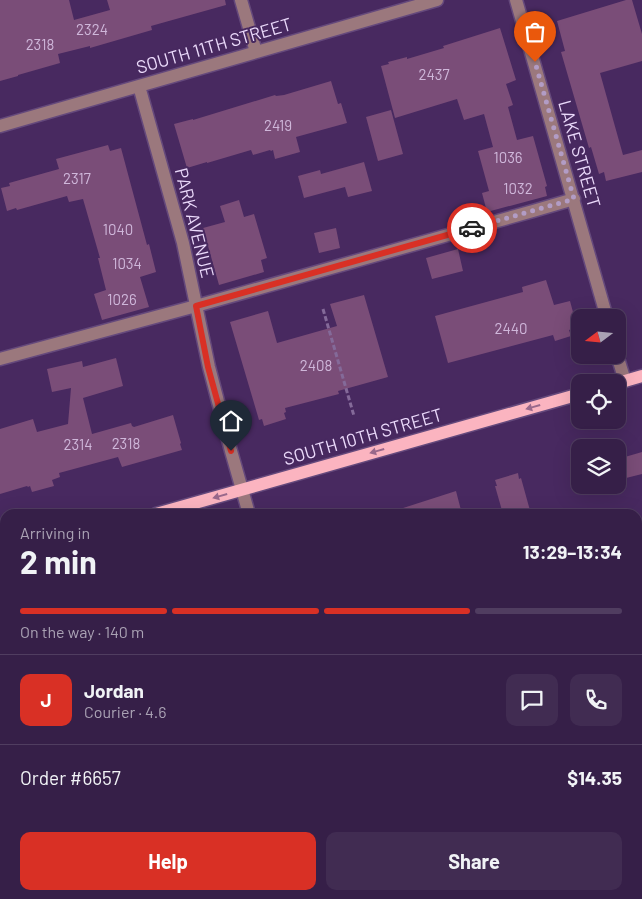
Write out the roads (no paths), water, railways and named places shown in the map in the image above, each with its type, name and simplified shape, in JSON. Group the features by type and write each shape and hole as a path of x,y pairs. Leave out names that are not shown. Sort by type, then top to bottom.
{"main road":[{"path":"626,381 642,376"},
{"name":"SOUTH 10TH STREET","path":"173,509 571,397"}],"street":[{"path":"241,0 256,52"},
{"name":"SOUTH 11TH STREET","path":"0,126 437,0"},
{"name":"LAKE STREET","path":"516,0 605,309"},
{"name":"PARK AVENUE","path":"139,86 183,243 208,367 248,509"},
{"path":"0,359 196,306 574,199"}]}
